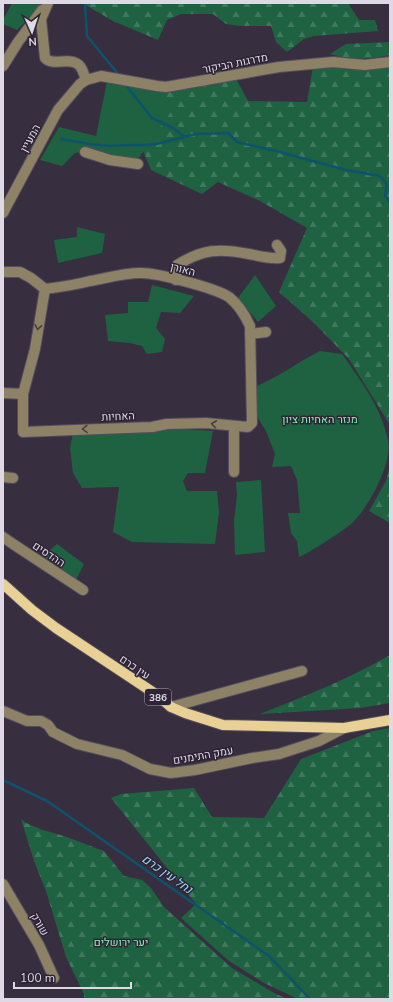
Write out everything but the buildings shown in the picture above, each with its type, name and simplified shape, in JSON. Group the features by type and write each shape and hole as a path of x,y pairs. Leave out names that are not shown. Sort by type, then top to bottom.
{"main road":[{"name":"עין כרם","path":"3,584 32,610 56,628 157,695 171,707 204,720 223,725 344,728"},
{"name":"386","path":"344,728 390,720"}],"street":[{"path":"3,66 18,42 47,3"},
{"path":"47,3 41,19 45,58 50,61 74,62 78,64 86,80"},
{"name":"מדרגות הביקור","path":"86,80 101,76 166,87 286,66 333,62 365,65 390,62"},
{"name":"המעיין","path":"3,213 58,110 80,84 86,80"},
{"path":"85,152 110,160 138,164"},
{"path":"176,280 177,265 188,258 208,251 229,250 272,259 280,258 281,251 277,245"},
{"path":"3,272 20,272 31,278 45,289"},
{"name":"האורן","path":"45,289 65,287 112,275 150,273 203,286 228,297 245,314 250,326 252,423"},
{"name":"האחיות","path":"45,289 34,349 23,394 23,432 152,427 167,424 206,423 234,427 248,427 252,423"},
{"path":"250,334 266,332"},
{"path":"3,393 23,394"},
{"path":"234,427 234,472"},
{"name":"ההדסים","path":"3,537 83,590"},
{"path":"171,707 302,671"},
{"name":"עמק התימנים","path":"3,711 27,721 41,721 48,725 53,732 77,744 122,755 150,769 171,773 195,770 279,754 319,741 344,728"},
{"name":"שורק","path":"3,884 39,945 54,978"}],"green space":[{"path":"12,3 44,3 17,30 3,24 3,20"},
{"path":"82,3 348,3 359,20 375,20 378,31 314,36 304,39 287,52 276,42 271,26 240,26 226,24 213,14 181,14 167,20 158,40 113,21"},
{"path":"390,42 390,55 382,57 352,58 330,54 346,44"},
{"path":"390,63 390,425 349,359 313,322 279,292 307,228 260,201 218,182 202,194 151,170 132,124 154,90 235,77 248,101 307,102 313,66"},
{"path":"107,81 151,89 173,109 136,162 88,151 75,153 62,166 40,160 59,127 96,136"},
{"path":"77,227 105,234 102,253 58,263 54,240 77,237"},
{"path":"255,275 276,306 258,322 238,298"},
{"path":"152,285 194,296 180,313 161,312 156,328 165,339 162,352 147,354 142,346 130,343 108,341 105,315 128,313 128,302 148,302"},
{"name":"מנזר האחיות ציון","path":"320,351 342,354 356,374 370,395 381,416 388,440 389,450 387,461 378,485 358,517 336,535 299,557 297,541 291,533 288,513 300,513 297,480 291,466 272,467 275,454 266,431 254,412 257,386"},
{"path":"185,429 213,431 205,473 188,473 183,481 187,491 217,491 219,512 215,544 132,542 113,532 119,487 82,488 73,473 70,448 73,433"},
{"path":"390,465 390,523 369,511 386,481"},
{"path":"261,480 265,552 235,555 234,521 237,495 236,482"},
{"path":"57,544 84,564 76,580 43,556"},
{"path":"390,655 390,703 360,708 260,714 310,694"},
{"path":"390,728 390,999 298,999 264,983 229,961 181,918 196,904 111,798 121,794 194,788 212,817 264,818 301,759 373,731"},
{"name":"יער ירושלים","path":"21,819 26,823 43,830 104,851 124,876 142,880 151,888 164,907 232,968 276,994 288,999 84,999 84,994 66,957 46,891 34,861"}],"waterway":[{"path":"85,3 87,36 119,75"},
{"path":"125,84 152,118 173,128 184,136"},
{"path":"61,139 110,146 145,145 156,144 196,134 228,133 237,142 346,170 380,176 387,184 385,195 390,203"},
{"name":"נחל עין כרם","path":"3,780 47,801 269,956 310,999"}]}
